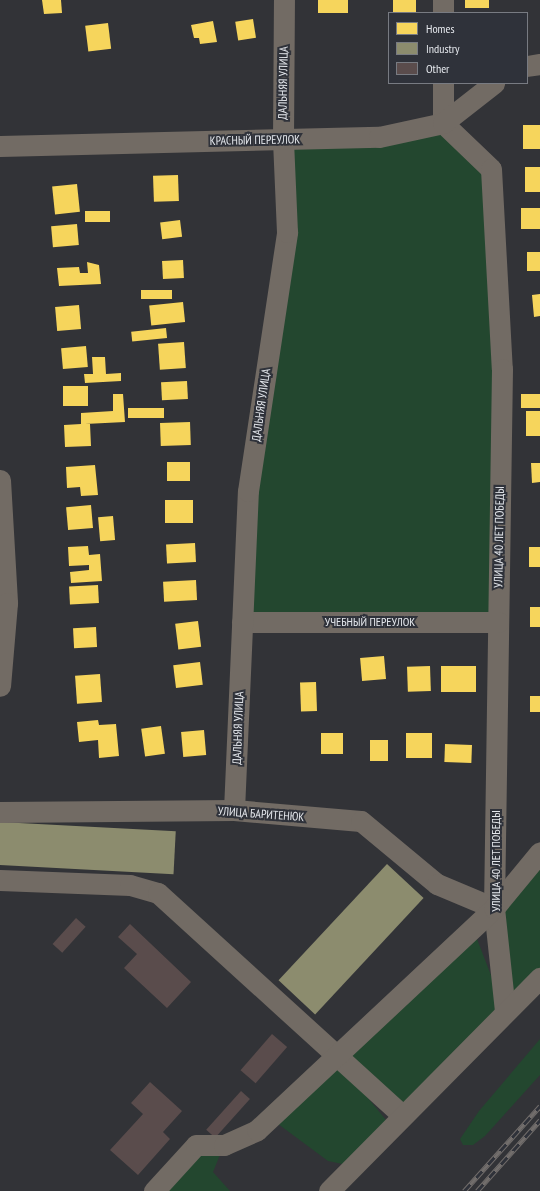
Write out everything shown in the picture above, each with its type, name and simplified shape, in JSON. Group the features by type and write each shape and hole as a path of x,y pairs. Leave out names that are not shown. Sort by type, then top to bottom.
{"street":[{"name":"ДАЛЬНЯЯ УЛИЦА","path":"234,810 248,491 287,232 283,139 284,0"},
{"path":"443,0 443,12"},
{"path":"528,66 540,64"},
{"path":"443,84 443,123"},
{"name":"КРАСНЫЙ ПЕРЕУЛОК","path":"0,146 380,137 443,123 493,84"},
{"name":"УЛИЦА 40 ЛЕТ ПОБЕДЫ","path":"443,123 492,169 502,369 494,908 505,1012"},
{"path":"0,480 7,602 0,686"},
{"name":"УЧЕБНЫЙ ПЕРЕУЛОК","path":"242,622 498,622"},
{"name":"УЛИЦА БАРИТЕНЮК","path":"0,812 234,810 361,821 437,884 494,908"},
{"path":"154,1191 196,1145 224,1145 257,1130 494,908 540,852"},
{"path":"0,880 130,885 158,893 338,1054 402,1115"},
{"path":"328,1191 540,978"}],"green space":[{"path":"443,123 491,169 498,622 242,622 287,232 283,139"},
{"path":"540,855 540,978 408,1109 344,1049 472,926 504,1009 494,908"},
{"path":"540,1039 540,1075 485,1136 473,1145 463,1145 460,1139 479,1111"},
{"path":"335,1058 391,1126 352,1166 328,1161 270,1118"},
{"path":"196,1145 224,1145 213,1172 230,1191 154,1191"}],"building: Homes":[{"path":"42,0 61,0 62,13 44,14"},
{"path":"318,0 348,0 348,13 318,13"},
{"path":"393,0 416,0 416,12 393,12"},
{"path":"465,0 489,0 489,8 465,8"},
{"path":"253,19 256,38 238,41 235,22"},
{"path":"213,21 217,42 200,44 199,38 194,38 191,25"},
{"path":"108,23 111,49 88,52 85,26"},
{"path":"523,125 540,125 540,149 523,149"},
{"path":"525,167 540,167 540,192 525,192"},
{"path":"178,175 179,201 154,202 153,176"},
{"path":"77,184 80,212 55,214 52,187"},
{"path":"521,208 540,208 540,229 521,229"},
{"path":"85,211 110,211 110,222 85,222"},
{"path":"180,220 182,237 162,239 160,222"},
{"path":"77,224 79,245 53,247 51,226"},
{"path":"527,252 540,252 540,271 527,271"},
{"path":"183,260 184,278 163,279 162,261"},
{"path":"87,262 99,265 101,284 59,286 57,268 79,267 80,273 88,273"},
{"path":"141,290 172,290 172,299 141,299"},
{"path":"540,294 540,316 534,317 532,295"},
{"path":"183,302 185,322 151,325 149,306"},
{"path":"79,305 81,329 57,331 55,307"},
{"path":"166,328 167,338 132,342 131,332"},
{"path":"184,342 186,368 160,370 158,344"},
{"path":"86,346 88,367 63,369 61,348"},
{"path":"92,357 105,357 106,374 121,373 121,381 85,383 84,374 93,374"},
{"path":"187,381 188,399 162,400 161,382"},
{"path":"63,386 88,386 88,406 63,406"},
{"path":"113,394 123,394 125,422 85,424 90,424 91,446 65,447 64,425 81,424 81,413 113,411"},
{"path":"521,394 540,394 540,408 521,408"},
{"path":"128,408 164,408 164,418 128,418"},
{"path":"526,411 540,411 540,436 526,436"},
{"path":"190,422 191,445 161,446 160,423"},
{"path":"167,462 190,462 190,481 167,481"},
{"path":"531,463 540,463 540,482 532,483"},
{"path":"95,465 98,495 81,496 80,487 67,488 66,467"},
{"path":"165,500 193,500 193,523 165,523"},
{"path":"91,505 93,528 68,530 66,507"},
{"path":"113,516 115,540 100,541 98,517"},
{"path":"195,543 196,562 167,563 166,545"},
{"path":"88,546 89,555 100,554 102,581 71,583 70,572 89,570 89,565 69,566 68,547"},
{"path":"529,547 540,547 540,567 529,567"},
{"path":"196,580 197,600 164,602 163,582"},
{"path":"98,585 99,603 70,604 69,587"},
{"path":"530,607 540,607 540,627 530,627"},
{"path":"198,621 201,647 178,650 175,624"},
{"path":"96,627 97,647 74,648 73,628"},
{"path":"384,656 386,679 362,681 360,658"},
{"path":"200,662 203,685 176,688 173,665"},
{"path":"430,666 431,691 408,692 407,667"},
{"path":"441,666 476,666 476,692 441,692"},
{"path":"100,674 102,702 77,704 75,676"},
{"path":"316,682 317,711 301,712 300,683"},
{"path":"530,696 540,696 540,712 530,712"},
{"path":"98,720 99,725 116,724 119,756 99,758 98,740 79,742 77,722"},
{"path":"161,726 165,754 145,757 141,729"},
{"path":"204,730 206,755 183,757 181,732"},
{"path":"321,733 343,733 343,754 321,754"},
{"path":"406,733 432,733 432,758 406,758"},
{"path":"370,740 388,740 388,761 370,761"},
{"path":"445,744 472,745 471,763 444,762"}],"building: Industry":[{"path":"0,822 176,831 174,874 0,865"},
{"path":"387,864 424,898 315,1014 279,980"}],"building: Other":[{"path":"76,918 86,927 62,953 53,944"},
{"path":"130,924 191,982 167,1008 124,968 137,954 118,937"},
{"path":"272,1034 287,1047 256,1083 241,1070"},
{"path":"150,1082 182,1111 163,1132 170,1139 138,1175 110,1150 143,1114 131,1103"},
{"path":"241,1091 250,1099 215,1138 206,1130"}],"railway":[{"path":"464,1191 540,1106"},
{"path":"477,1191 540,1120"}]}
